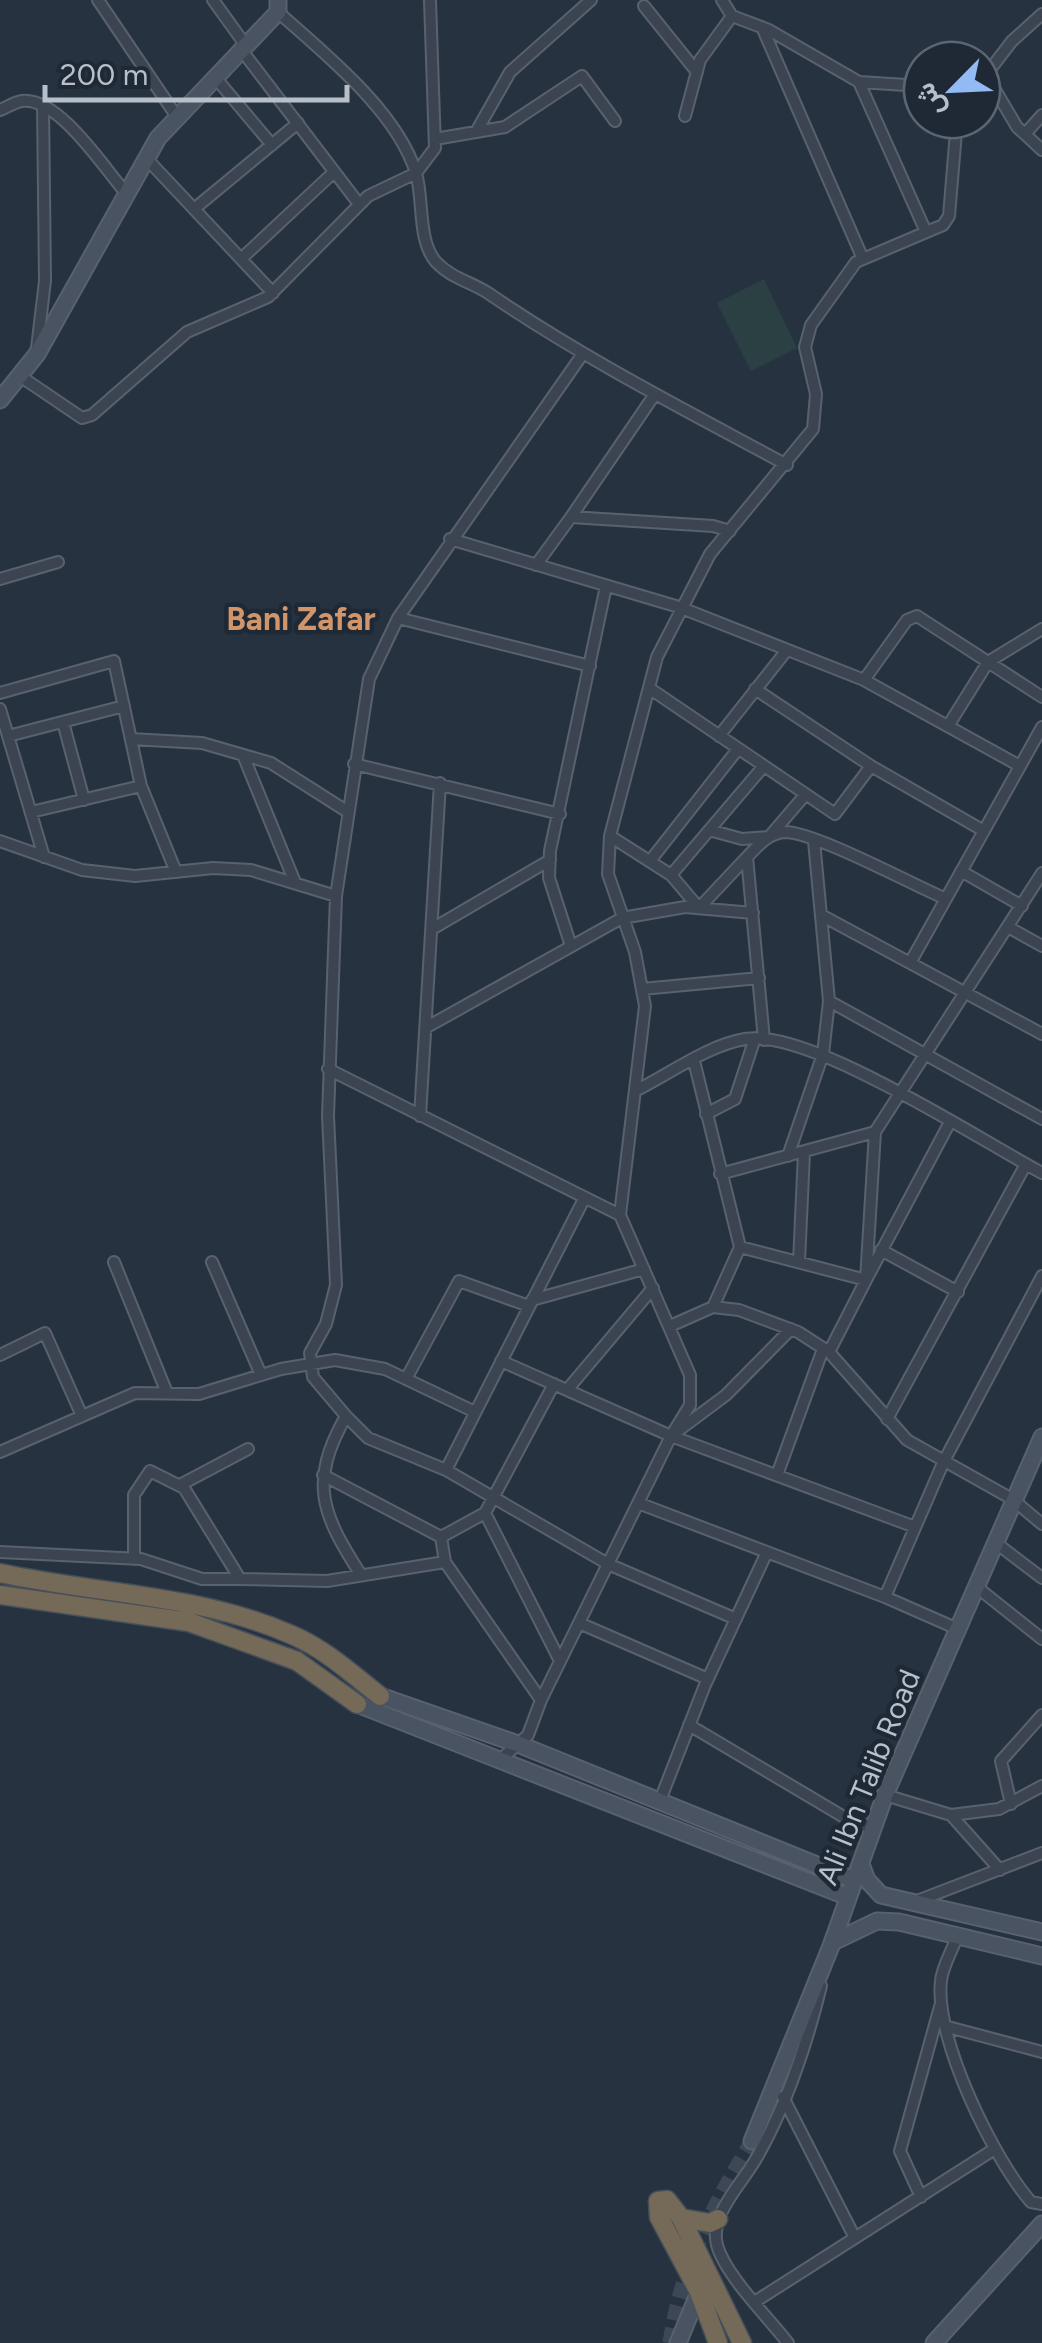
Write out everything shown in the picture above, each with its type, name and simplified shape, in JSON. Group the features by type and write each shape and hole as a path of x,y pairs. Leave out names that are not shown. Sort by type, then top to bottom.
{"highway":[{"path":"0,1573 131,1592 237,1615 294,1636 380,1696"},
{"path":"0,1595 189,1622 297,1661 357,1704"},
{"path":"718,2343 699,2292 659,2217 658,2201 667,2200 681,2218 734,2319 742,2343"},
{"path":"681,2218 694,2223 718,2219"}],"main road":[{"path":"0,400 37,354 146,158 177,116 278,6"},
{"name":"Ali Ibn Talib Road","path":"752,2141 832,1944 885,1795 1042,1437"},
{"path":"380,1696 518,1744 658,1804 854,1880"},
{"path":"357,1704 848,1897"},
{"path":"861,1864 872,1890 1042,1932"},
{"path":"832,1944 877,1922 899,1922 1042,1956"},
{"path":"934,2343 1042,2224"},
{"path":"678,2343 699,2292"}],"street":[{"path":"98,0 177,116"},
{"path":"213,0 359,204"},
{"path":"20,376 72,413 82,418 92,415 187,332 256,304 273,292 379,188 416,174 435,148 430,0"},
{"path":"476,132 510,72 591,0"},
{"path":"722,0 732,16 762,27 859,82 902,85"},
{"path":"278,6 345,70 400,140 416,174 433,259 454,277 484,290 582,354 786,465"},
{"path":"644,6 697,72"},
{"path":"1002,54 1042,14"},
{"path":"685,116 700,60 732,16"},
{"path":"762,27 864,259"},
{"path":"214,76 272,145"},
{"path":"435,139 505,127 582,76 616,121"},
{"path":"859,82 926,232"},
{"path":"1002,100 1025,134 1042,150"},
{"path":"0,110 24,101 43,106 65,120 126,193"},
{"path":"37,354 45,281 43,106"},
{"path":"1025,134 1042,115"},
{"path":"194,209 298,123"},
{"path":"500,1760 534,1724 560,1661 690,1405 690,1375 620,1215 644,1006 635,952 608,874 610,836 657,657 710,554 805,443 817,412 807,362 807,334 856,262 943,225 949,216 955,140"},
{"path":"146,158 273,292"},
{"path":"241,258 334,172"},
{"path":"582,354 398,618 369,679 336,896 328,1070 336,1286 326,1324 310,1353 312,1377 368,1438 446,1470 608,1564 736,1619"},
{"path":"536,565 655,394"},
{"path":"570,517 730,531"},
{"path":"450,539 679,608 864,680 1020,766"},
{"path":"0,579 58,562"},
{"path":"571,946 548,878 606,586"},
{"path":"864,680 908,620 917,616 1042,697"},
{"path":"398,618 590,666"},
{"path":"948,726 988,662 1042,628"},
{"path":"720,736 788,650"},
{"path":"0,693 114,661 141,786 176,872"},
{"path":"650,688 835,814 871,766"},
{"path":"756,689 871,766 984,831"},
{"path":"8,736 124,706"},
{"path":"0,709 44,856"},
{"path":"63,722 84,800"},
{"path":"910,963 1042,727"},
{"path":"131,740 202,743 271,763 348,812"},
{"path":"650,861 738,749"},
{"path":"243,755 294,880"},
{"path":"354,764 560,814"},
{"path":"671,875 763,767"},
{"path":"420,1116 440,783"},
{"path":"30,812 141,786"},
{"path":"699,908 805,795"},
{"path":"709,830 742,839 787,832 946,899"},
{"path":"610,836 671,875 699,908"},
{"path":"0,841 100,872 135,876 251,870 294,880 336,896"},
{"path":"788,1156 824,1054 829,1001 814,841"},
{"path":"706,1114 735,1099 760,1039 759,978 747,857"},
{"path":"432,929 550,860"},
{"path":"961,872 1022,906"},
{"path":"866,1280 875,1132 903,1095 1041,876"},
{"path":"427,1027 622,918 699,908 753,913"},
{"path":"821,915 1042,1034"},
{"path":"1008,928 1042,946"},
{"path":"642,989 759,978"},
{"path":"829,1001 1042,1119"},
{"path":"635,1092 732,1042 760,1039 824,1054 1042,1173"},
{"path":"694,1061 740,1246 713,1307"},
{"path":"328,1070 620,1215"},
{"path":"777,1475 826,1350 950,1122"},
{"path":"720,1174 875,1132"},
{"path":"798,1262 804,1153"},
{"path":"887,1419 1026,1164"},
{"path":"446,1470 584,1199"},
{"path":"740,1246 866,1280"},
{"path":"881,1250 958,1292"},
{"path":"114,1262 167,1393"},
{"path":"212,1262 261,1375"},
{"path":"406,1379 458,1281 530,1303 644,1269"},
{"path":"886,1597 943,1463 1037,1297 1042,1276"},
{"path":"567,1390 653,1288"},
{"path":"670,1326 713,1307 740,1310 791,1329 826,1350 906,1440 1012,1499 1042,1524"},
{"path":"671,1436 726,1395 791,1329"},
{"path":"0,1355 45,1333 82,1416"},
{"path":"0,1452 135,1392 200,1394 261,1375 335,1360 385,1370 476,1412"},
{"path":"501,1360 671,1436 916,1527"},
{"path":"441,1537 485,1513 554,1384"},
{"path":"346,1416 326,1450 323,1475 333,1531 360,1576"},
{"path":"180,1486 248,1449"},
{"path":"134,1559 134,1495 150,1471 180,1486 240,1580"},
{"path":"323,1475 441,1537"},
{"path":"638,1503 886,1597 960,1630"},
{"path":"485,1513 560,1661"},
{"path":"441,1537 445,1562 541,1700"},
{"path":"996,1543 1042,1578"},
{"path":"0,1552 134,1559 202,1578 240,1580 327,1581 445,1562"},
{"path":"658,1804 708,1679 767,1552"},
{"path":"978,1588 1042,1639"},
{"path":"579,1624 708,1679"},
{"path":"1011,1804 1002,1761 1042,1716"},
{"path":"690,1724 859,1826 874,1824"},
{"path":"885,1795 951,1815 1011,1804 1042,1786"},
{"path":"951,1815 1000,1870"},
{"path":"914,1903 1042,1853"},
{"path":"957,1937 940,1979 948,2027 974,2107 993,2150 1031,2202 1042,2204"},
{"path":"788,2343 721,2258 715,2240 718,2219 758,2155 783,2097 812,2021 832,1944"},
{"path":"921,2197 900,2151 942,1999"},
{"path":"948,2027 1042,2052"},
{"path":"783,2097 855,2238"},
{"path":"756,2301 993,2150"}],"green space":[{"path":"764,279 797,348 751,371 717,303"}],"tunnel":[{"path":"670,2343 682,2289 700,2238 752,2141"}],"district":[{"name":"Bani Zafar","path":"301,619"}]}
